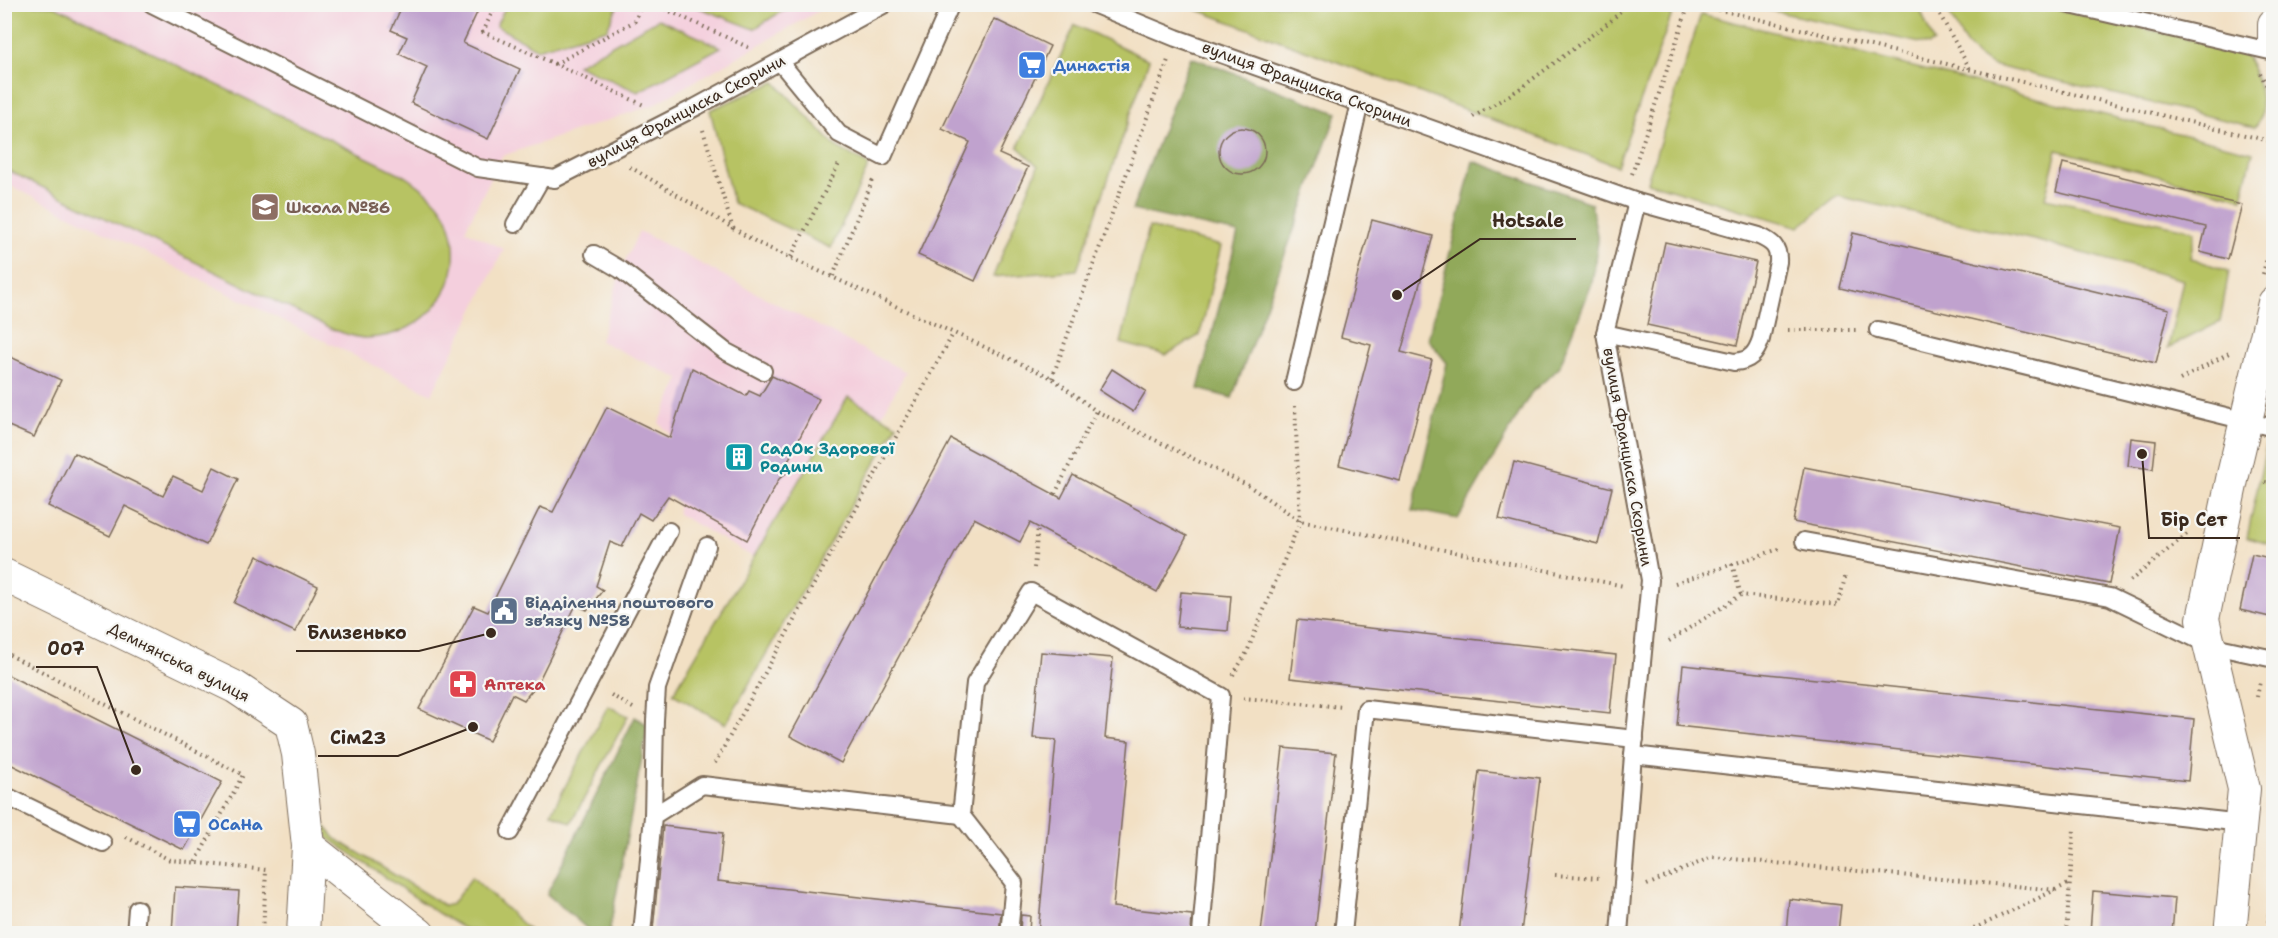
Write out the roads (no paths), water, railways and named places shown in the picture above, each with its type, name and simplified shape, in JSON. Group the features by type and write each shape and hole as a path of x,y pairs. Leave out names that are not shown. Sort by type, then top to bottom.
{"street":[{"path":"2274,24 2274,40"},
{"path":"2230,933 2244,789 2203,619 2260,425 2274,303"},
{"name":"Демнянська вулиця","path":"4,575 235,687 291,724 298,754 308,846 303,933"},
{"path":"308,846 418,933"}],"lane":[{"name":"вулиця Франциска Скорини","path":"152,4 478,168 555,179 674,119 885,4"},
{"path":"780,62 839,134 883,157 951,4"},
{"name":"вулиця Франциска Скорини","path":"1093,4 1176,38 1631,200 1605,333 1650,580 1619,933"},
{"path":"2066,4 2274,52"},
{"path":"1294,382 1360,103"},
{"path":"515,224 542,177"},
{"path":"1605,333 1734,362 1743,362 1751,358 1757,350 1778,262 1777,249 1759,236 1631,200"},
{"path":"594,254 621,270 725,351 763,371"},
{"path":"1878,330 2260,425"},
{"path":"510,832 669,531"},
{"path":"1804,541 2110,597 2209,645 2274,659"},
{"path":"642,933 653,816 654,720 657,688 707,546"},
{"path":"1009,933 1014,883 961,815 975,682 1031,592 1221,696 1201,933"},
{"path":"1343,933 1366,709 1634,747 2242,823"},
{"path":"653,816 702,785 961,815"},
{"path":"4,795 103,843"},
{"path":"135,933 137,909"}],"place":[{"name":"Династія","path":"1032,65"},
{"name":"Школа №86","path":"265,207"},
{"name":"Hotsale","path":"1397,295"},
{"name":"Бір Сет","path":"2142,454"},
{"name":"СадОк Здорової Родини","path":"739,457"},
{"name":"Відділення поштового зв’язку №58","path":"504,611"},
{"name":"Близенько","path":"491,633"},
{"name":"Аптека","path":"463,684"},
{"name":"Сім23","path":"473,727"},
{"name":"007","path":"136,770"},
{"name":"ОСаНа","path":"187,824"}]}
